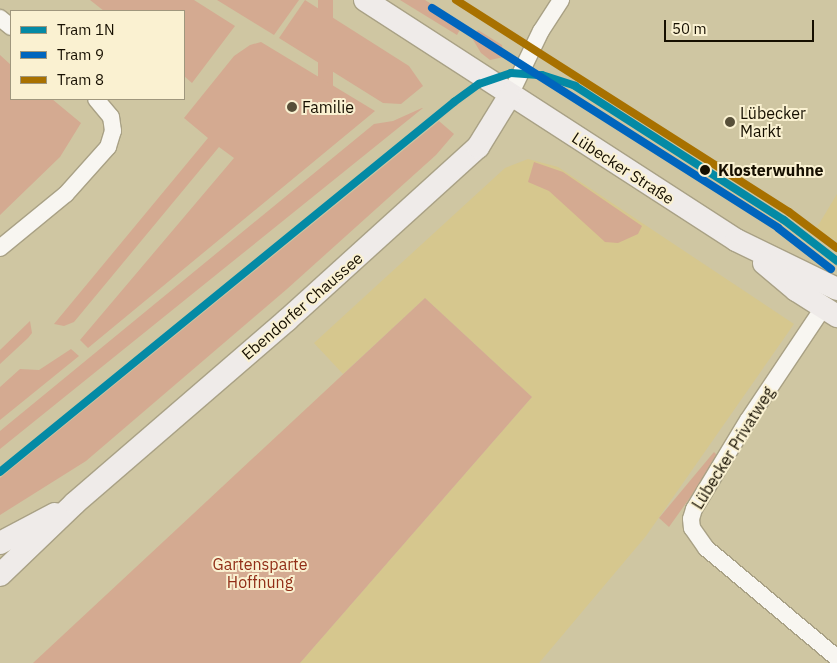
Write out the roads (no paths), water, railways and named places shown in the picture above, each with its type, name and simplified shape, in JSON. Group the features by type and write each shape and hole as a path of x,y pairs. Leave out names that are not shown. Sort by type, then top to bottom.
{"main road":[{"name":"Lübecker Straße","path":"365,0 736,240 837,289"},
{"name":"Ebendorfer Chaussee","path":"0,575 75,503 287,320 478,147 510,95"},
{"name":"Lübecker Straße","path":"736,240 796,290 830,312"},
{"name":"Ebendorfer Chaussee","path":"0,543 75,503"}],"street":[{"path":"510,95 541,30 560,0"},
{"path":"0,18 10,26"},
{"path":"0,248 66,194 108,147 113,131 111,117 97,100"},
{"name":"Lübecker Privatweg","path":"830,312 748,420 694,509 692,528 706,548 837,658"}],"tram line":[{"name":"8","path":"456,0 789,212 837,248"},
{"name":"9","path":"432,8 778,228 831,269"},
{"name":"1N","path":"0,472 454,102 479,84 511,73 542,75 575,86 784,220 837,261"}],"place":[{"name":"Familie","path":"292,107"},
{"name":"Lübecker Markt","path":"730,122"},
{"name":"Klosterwuhne","path":"705,170"}],"park label":[{"name":"Gartensparte Hoffnung","path":"260,573"}]}
